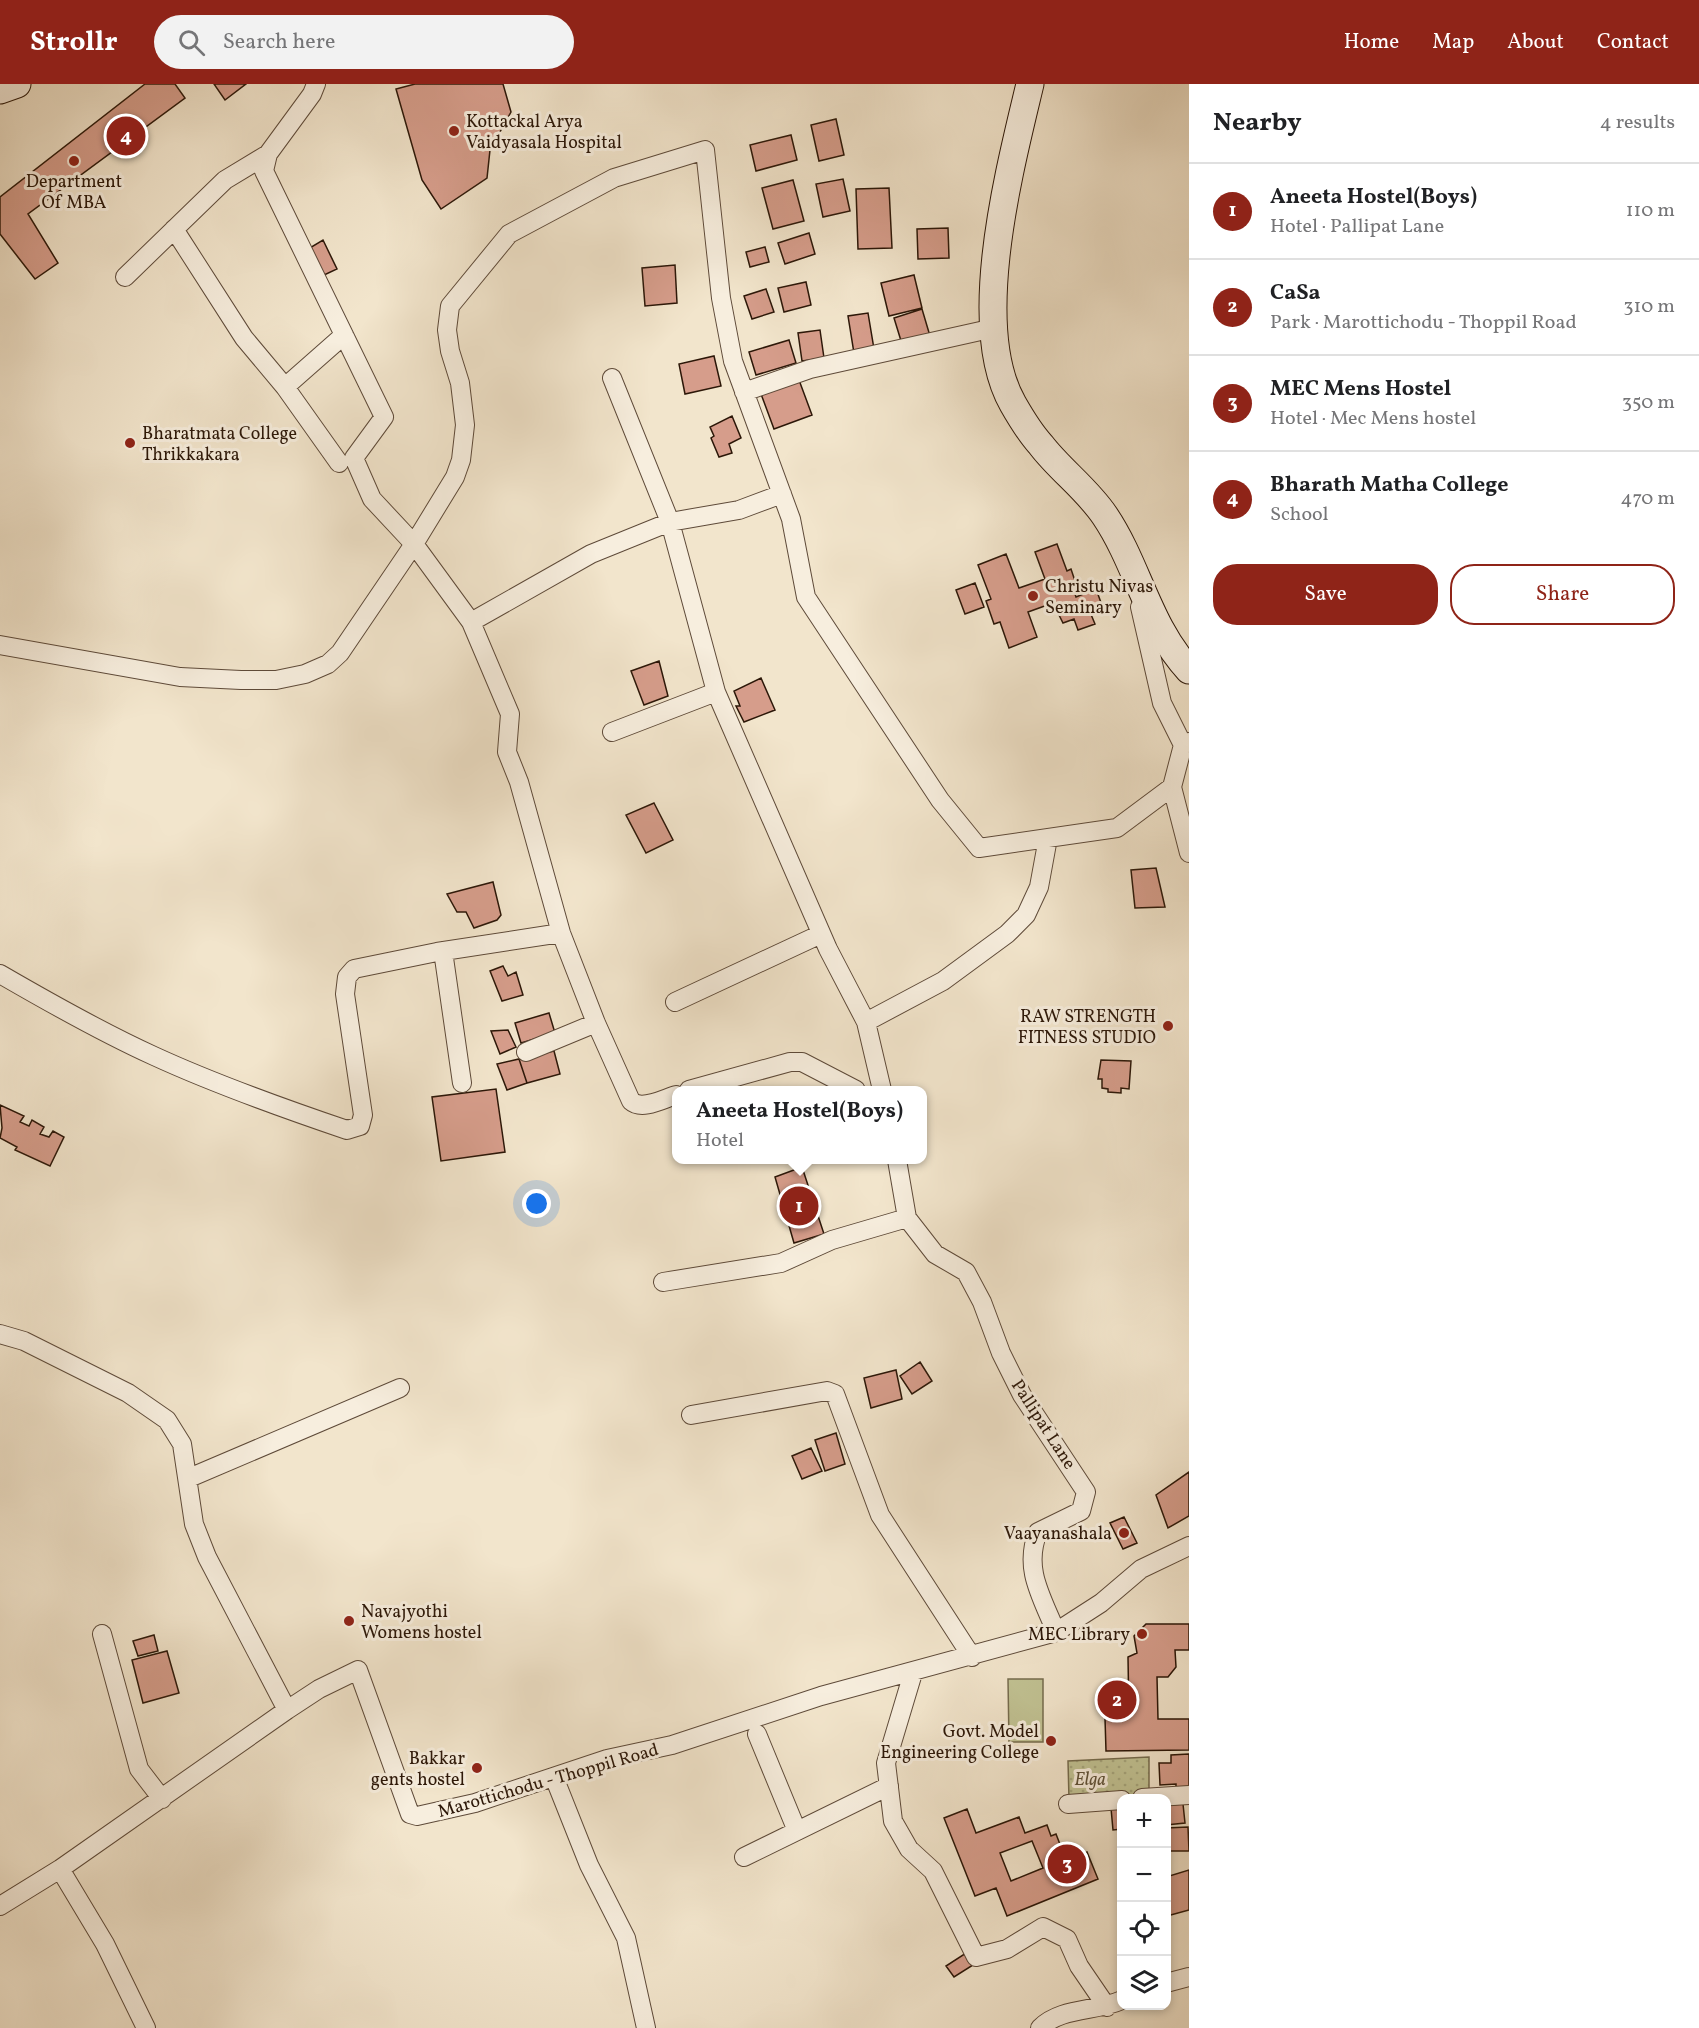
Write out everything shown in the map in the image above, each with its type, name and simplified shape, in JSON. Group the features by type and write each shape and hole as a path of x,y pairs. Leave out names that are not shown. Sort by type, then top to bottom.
{"main road":[{"path":"0,90 17,84"},
{"path":"1030,84 1001,220 996,266 994,328 1001,373 1013,404 1041,446 1104,515 1130,561 1161,633 1189,670"}],"street":[{"path":"125,277 225,180 268,154 312,94 316,84"},
{"path":"0,645 180,677 276,680 305,674 328,664 340,654 456,477 461,460 465,424 460,383 450,351 447,330 450,306 509,234 614,178 705,150 721,298 733,361 791,519 806,597 940,800 979,848 1117,828 1172,787"},
{"path":"268,154 264,171 384,417 354,458 372,499 414,544 471,622 510,714 507,752 519,782 561,933 596,1023 635,1105 643,1105 672,1096"},
{"path":"174,229 244,338 285,387 339,463"},
{"path":"744,392 810,369 994,328"},
{"path":"285,387 344,335"},
{"path":"612,378 670,522 716,692 821,934 866,1022 881,1086"},
{"path":"471,622 591,554 670,522 739,510 782,494"},
{"path":"1130,561 1162,703 1186,743 1172,787 1189,853"},
{"path":"612,732 716,692"},
{"path":"866,1022 943,981 1007,933 1026,915 1039,887 1048,838"},
{"path":"0,974 69,1014 157,1058 260,1100 347,1130 360,1126 363,1115 345,994 347,977 354,969 443,951 561,933"},
{"path":"675,1002 821,934"},
{"path":"443,951 462,1083"},
{"path":"526,1052 596,1023"},
{"path":"703,1086 790,1062 802,1062 848,1086"},
{"path":"663,1282 781,1263 832,1240 907,1218 898,1164"},
{"name":"Pallipat Lane","path":"907,1218 935,1254 966,1272 982,1302 1001,1353 1022,1395 1086,1492 1081,1511 1038,1532 1031,1549 1032,1572 1056,1632"},
{"path":"0,1334 24,1341 128,1393 167,1420 182,1444 189,1478 194,1524 207,1557 287,1710"},
{"path":"189,1478 400,1388"},
{"path":"691,1414 827,1391 835,1394 880,1515 972,1656"},
{"name":"Marottichodu - Thoppil Road","path":"0,1906 60,1869 287,1710 319,1689 358,1670 410,1814 417,1816 475,1803 608,1759 672,1745 821,1696 913,1673 1056,1632 1101,1603 1141,1569 1189,1546"},
{"path":"102,1634 139,1769 162,1799"},
{"path":"913,1673 886,1762 893,1821 909,1850 933,1870 976,1957 1007,1949 1043,1927 1067,1939 1079,1966 1114,2004"},
{"path":"757,1734 797,1831"},
{"path":"554,1777 589,1865 626,1938 646,2028"},
{"path":"744,1857 889,1786"},
{"path":"1171,1796 1189,1795"},
{"path":"1068,1804 1117,1800"},
{"path":"60,1869 105,1944 147,2028"},
{"path":"1171,1982 1189,1977"},
{"path":"1040,2028 1070,2012 1114,2004"}],"green space":[{"path":"1008,1679 1043,1679 1043,1742 1009,1742"},
{"name":"Elga","path":"1149,1757 1149,1794 1117,1794 1117,1797 1069,1799 1068,1761"}],"building":[{"name":"Department Of MBA","path":"145,84 175,84 185,98 28,214 58,263 35,279 0,234 0,197"},
{"path":"214,84 246,84 225,100"},
{"name":"Kottackal Arya Vaidyasala Hospital","path":"415,84 503,84 511,112 490,150 487,178 441,209 422,180 396,89"},
{"path":"836,119 844,155 819,161 811,125"},
{"path":"791,135 797,160 756,171 750,145"},
{"path":"843,179 850,211 823,217 816,184"},
{"path":"793,180 804,221 773,229 762,188"},
{"path":"889,188 892,248 858,249 856,189"},
{"path":"948,228 949,258 918,259 917,229"},
{"path":"809,233 815,254 785,264 778,243"},
{"path":"323,240 337,269 322,276 308,249"},
{"path":"765,247 769,262 750,267 746,252"},
{"path":"675,265 677,303 645,306 642,268"},
{"path":"914,275 922,308 889,316 881,283"},
{"path":"806,282 811,305 784,312 778,288"},
{"path":"766,289 774,312 752,319 744,296"},
{"path":"922,309 930,336 902,344 894,318"},
{"path":"868,313 874,349 854,353 848,316"},
{"path":"820,330 824,358 802,361 798,333"},
{"path":"789,340 796,363 756,375 749,352"},
{"path":"714,356 721,386 685,394 679,364"},
{"path":"799,380 812,415 774,429 761,394"},
{"path":"732,416 741,438 729,444 732,453 719,457 711,438 714,436 710,427"},
{"name":"Christu Nivas Seminary","path":"1057,544 1067,571 1071,569 1079,593 1075,594 1076,597 1096,589 1103,608 1090,612 1095,624 1078,630 1074,619 1063,623 1053,603 1028,612 1037,637 1009,648 1000,622 994,624 986,601 991,599 978,565 1006,554 1019,588 1045,579 1035,552"},
{"path":"975,583 984,607 965,614 956,590"},
{"path":"659,661 668,696 644,705 631,671"},
{"path":"761,678 775,710 744,722 736,706 740,706 734,691"},
{"path":"654,803 673,840 646,853 626,815"},
{"path":"1156,868 1165,907 1135,908 1131,870"},
{"path":"493,882 501,915 497,920 474,928 466,912 457,912 447,894"},
{"path":"503,966 508,976 516,972 523,995 502,1001 490,971"},
{"path":"549,1013 555,1033 521,1043 515,1023"},
{"path":"508,1030 516,1047 500,1054 491,1031"},
{"path":"554,1051 560,1074 527,1083 519,1059"},
{"path":"519,1059 527,1083 507,1090 497,1064"},
{"path":"1101,1060 1131,1061 1129,1089 1121,1088 1121,1093 1108,1092 1108,1089 1102,1088 1102,1079 1098,1079"},
{"path":"496,1089 505,1152 441,1161 432,1097"},
{"path":"0,1105 24,1116 20,1122 29,1126 32,1120 44,1127 40,1134 49,1137 53,1131 64,1137 50,1166 15,1150 17,1147 0,1138 2,1128"},
{"path":"802,1167 824,1234 794,1243 775,1177"},
{"path":"920,1362 932,1381 912,1394 900,1376"},
{"path":"896,1370 902,1399 871,1408 864,1378"},
{"path":"836,1433 845,1464 825,1471 815,1440"},
{"path":"811,1448 822,1471 802,1479 792,1456"},
{"path":"1189,1472 1189,1516 1168,1528 1156,1495"},
{"name":"Vaayanashala","path":"1124,1517 1137,1543 1123,1549 1110,1523"},
{"path":"1146,1624 1189,1624 1189,1650 1175,1650 1176,1667 1168,1677 1157,1677 1158,1719 1189,1719 1189,1750 1106,1751 1105,1718 1129,1718 1128,1657 1137,1653 1134,1636"},
{"path":"154,1635 158,1651 138,1656 133,1641"},
{"path":"167,1651 179,1693 143,1703 132,1660"},
{"path":"1189,1754 1189,1789 1176,1789 1176,1784 1160,1785 1159,1763 1171,1763 1171,1755"},
{"path":"1183,1804 1185,1823 1171,1824 1171,1805"},
{"path":"1117,1807 1117,1830 1113,1830 1111,1808"},
{"path":"967,1809 976,1833 1019,1817 1025,1833 1047,1825 1051,1836 1056,1834 1066,1860 1087,1852 1098,1879 1007,1916 996,1888 975,1896 944,1818","holes":["1032,1841 1043,1868 1011,1881 1000,1853"]},
{"path":"1188,1827 1189,1851 1171,1851 1171,1828"},
{"path":"1189,1870 1189,1910 1171,1915 1171,1902 1171,1875"},
{"path":"966,1953 973,1965 954,1977 946,1966"}],"place":[{"name":"Kottackal Arya Vaidyasala Hospital","path":"454,131"},
{"name":"Bharath Matha College","path":"126,136"},
{"name":"Department Of MBA","path":"74,161"},
{"name":"Bharatmata College Thrikkakara","path":"130,443"},
{"name":"Christu Nivas Seminary","path":"1033,596"},
{"name":"RAW STRENGTH FITNESS STUDIO","path":"1168,1026"},
{"name":"Aneeta Hostel(Boys)","path":"799,1206"},
{"name":"Vaayanashala","path":"1124,1533"},
{"name":"Navajyothi Womens hostel","path":"349,1621"},
{"name":"MEC Library","path":"1142,1634"},
{"name":"CaSa","path":"1117,1700"},
{"name":"Govt. Model Engineering College","path":"1051,1741"},
{"name":"Bakkar gents hostel","path":"477,1768"},
{"name":"MEC Mens Hostel","path":"1067,1864"}]}
